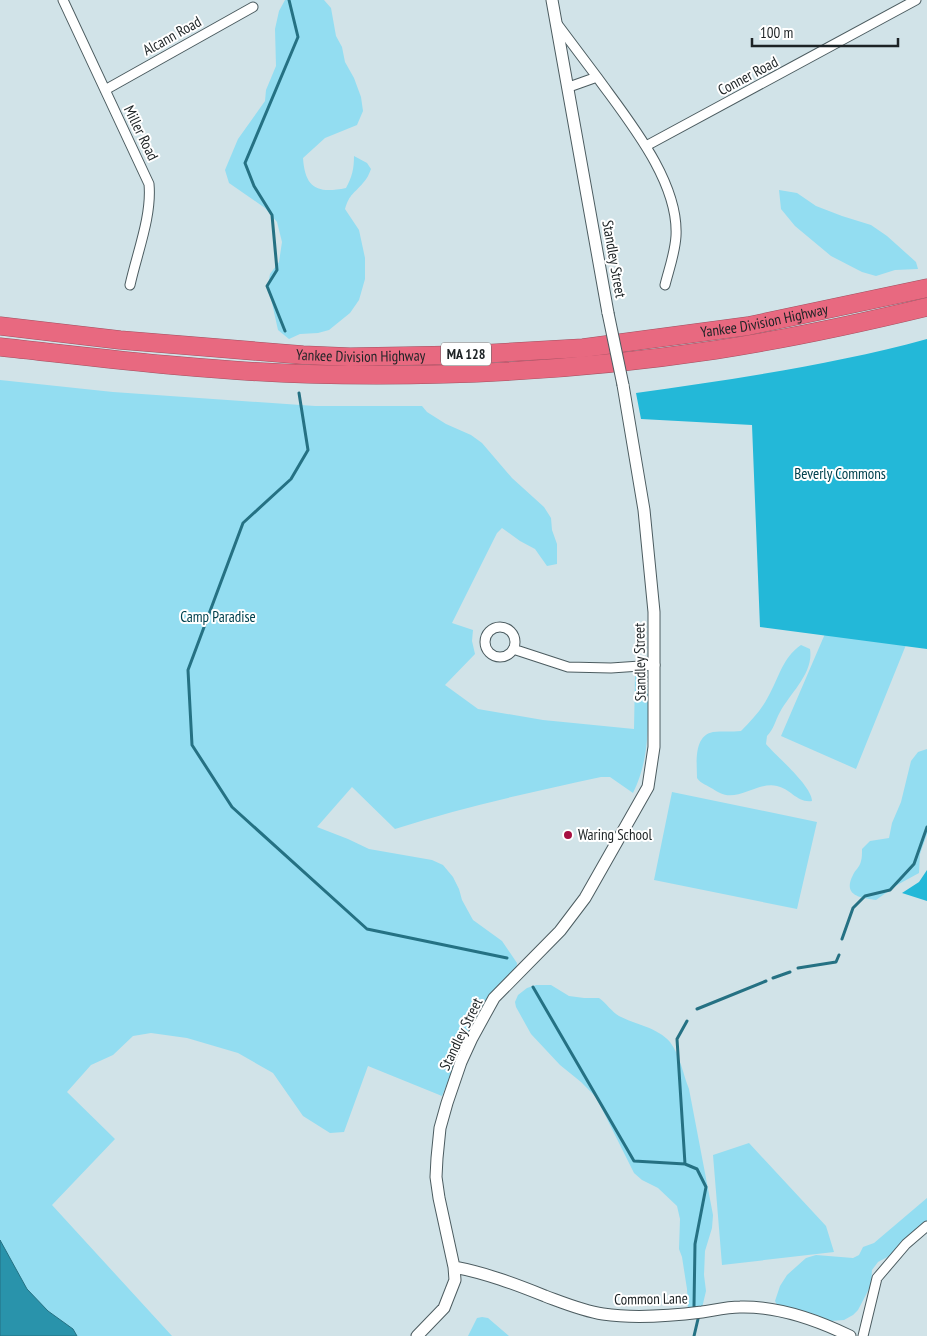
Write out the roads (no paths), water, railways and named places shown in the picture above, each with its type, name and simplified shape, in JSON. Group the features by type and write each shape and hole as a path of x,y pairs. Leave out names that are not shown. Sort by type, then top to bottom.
{"highway":[{"name":"Yankee Division Highway","path":"0,326 120,340 303,355 350,357 461,354 583,348 748,326 927,288"},
{"name":"Yankee Division Highway","path":"0,347 239,370 308,374 435,374 580,366 715,350 837,328 927,307"}],"street":[{"name":"Miller Road","path":"63,0 149,184 149,209 130,285"},
{"name":"Standley Street","path":"454,1267 443,1220 436,1177 440,1128 468,1046 494,998 540,952 585,898 648,788 654,747 654,612 644,510 623,384 608,313 558,25 552,0"},
{"name":"Conner Road","path":"646,146 916,0"},
{"name":"Alcann Road","path":"105,90 253,7"},
{"path":"558,25 646,146 662,174 675,216 675,248 666,285"},
{"path":"569,87 597,78"},
{"path":"513,649 568,667 611,668 655,665"},
{"path":"863,1336 877,1278 906,1244 927,1226"},
{"path":"417,1336 444,1308 455,1280 454,1267"},
{"name":"Common Lane","path":"454,1267 480,1272 579,1308 603,1314 644,1316 698,1312 738,1306 771,1309 819,1322 850,1336"}],"waterway":[{"path":"285,331 267,286 277,270 272,215 254,186 245,163 298,37 289,0"},
{"path":"299,393 308,450 291,479 243,523 188,670 192,745 232,807 367,929 507,958"},
{"path":"842,939 853,908 865,896 890,890 914,864 927,827"},
{"path":"798,968 836,962 839,955"},
{"path":"773,978 790,972"},
{"path":"697,1009 766,981"},
{"path":"533,987 634,1161 685,1164 697,1169 706,1187 695,1244 694,1306 696,1310"},
{"path":"685,1164 677,1039 687,1021"},
{"path":"694,1336 698,1316"}],"place":[{"name":"Waring School","path":"568,835"}],"park label":[{"name":"Beverly Commons","path":"840,474"},
{"name":"Camp Paradise","path":"218,617"}]}
